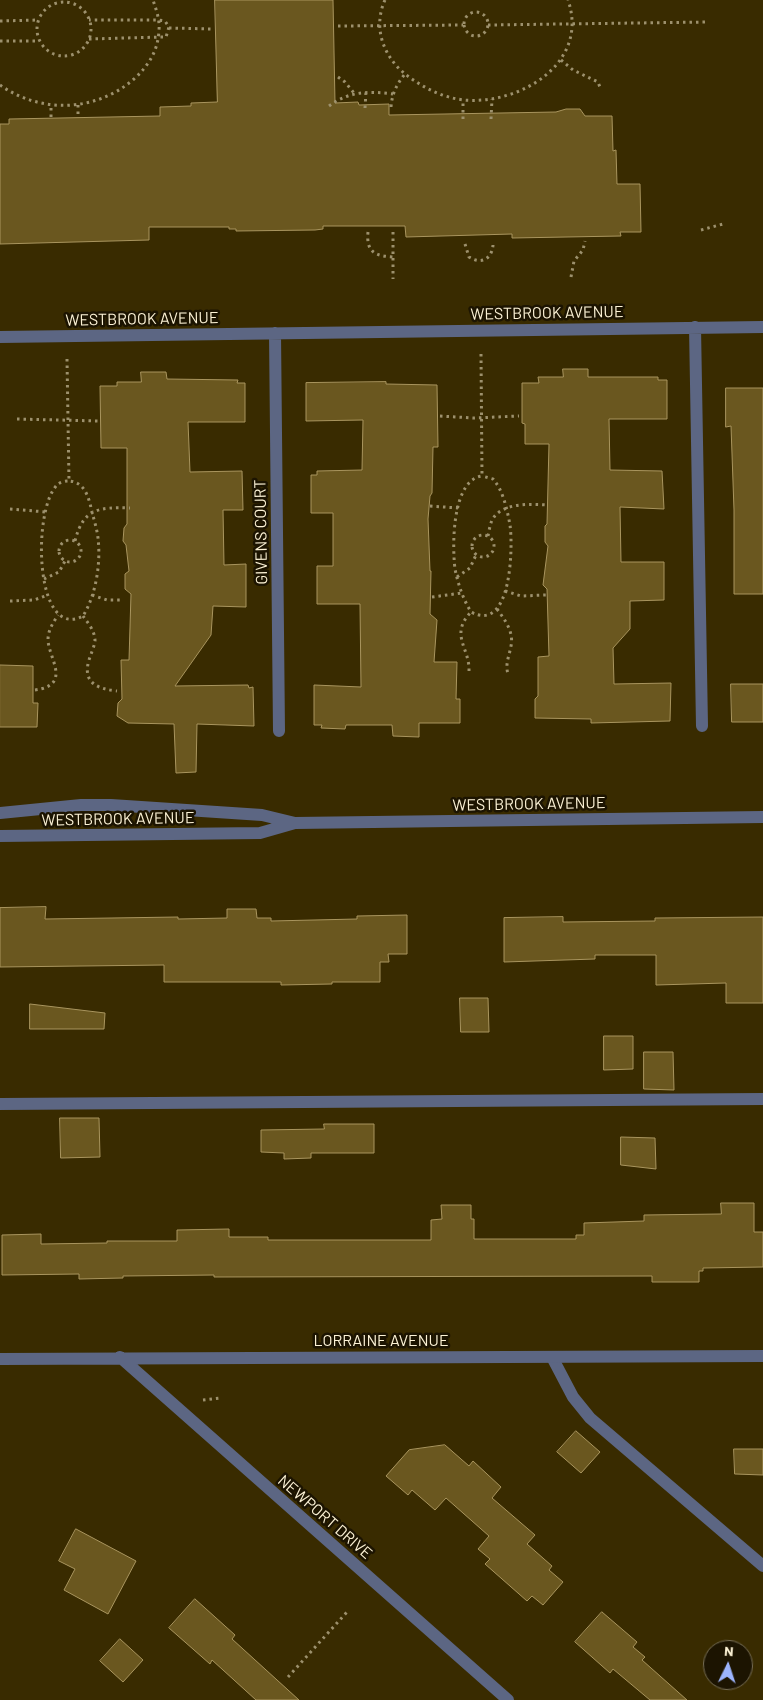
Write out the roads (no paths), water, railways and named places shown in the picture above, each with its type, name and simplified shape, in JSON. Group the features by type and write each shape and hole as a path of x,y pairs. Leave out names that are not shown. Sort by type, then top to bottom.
{"street":[{"path":"695,327 702,726"},
{"name":"WESTBROOK AVENUE","path":"0,337 763,327"},
{"name":"GIVENS COURT","path":"275,333 280,731"},
{"name":"WESTBROOK AVENUE","path":"0,813 72,806 111,805 262,815 295,824"},
{"name":"WESTBROOK AVENUE","path":"0,836 260,833 295,824 763,817"},
{"path":"0,1104 763,1099"},
{"name":"LORRAINE AVENUE","path":"0,1359 120,1357 763,1356"},
{"name":"NEWPORT DRIVE","path":"120,1357 508,1700"},
{"path":"552,1357 573,1397 590,1418 763,1566"}]}
